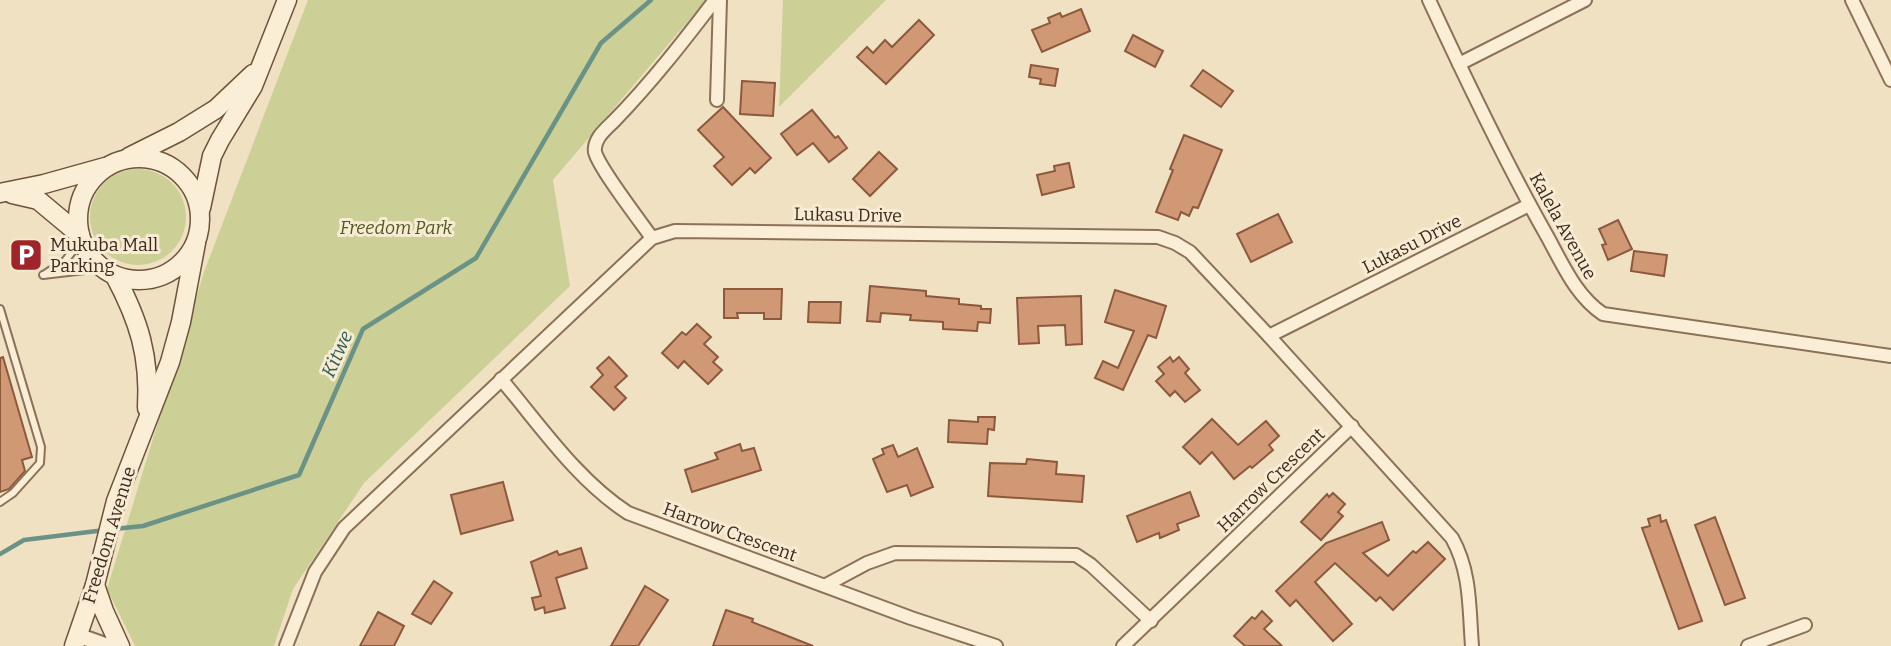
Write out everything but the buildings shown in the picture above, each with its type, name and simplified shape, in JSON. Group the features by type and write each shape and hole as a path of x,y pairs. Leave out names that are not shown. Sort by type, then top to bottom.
{"main road":[{"path":"1,193 38,200 54,211 81,238 93,260 109,272 134,280 153,279 171,272 186,259 196,243 201,226 200,209 212,156 253,86 287,0"},
{"path":"81,238 78,219 80,203 86,188 96,176 216,109 259,70"},
{"path":"1,193 141,158 158,160 173,168 191,186 200,209"},
{"name":"Freedom Avenue","path":"76,640 95,585 116,501 170,362 181,322 196,243"},
{"name":"Freedom Avenue","path":"109,272 137,322 145,352 149,382 146,425"},
{"path":"95,585 120,646"}],"street":[{"path":"717,100 718,0"},
{"path":"286,646 315,572 344,528 652,238 604,170 595,152 596,143 601,134 646,88 718,0"},
{"name":"Kalela Avenue","path":"1429,0 1529,205 1578,290 1589,304 1604,314 1891,356"},
{"path":"1459,64 1586,0"},
{"path":"1852,0 1891,80"},
{"name":"Lukasu Drive","path":"652,238 675,231 1158,237 1190,252 1269,336 1529,205"},
{"path":"1269,336 1452,538 1462,556 1467,573 1472,646"},
{"name":"Harrow Crescent","path":"501,379 587,480 628,513 911,618 996,646"},
{"name":"Harrow Crescent","path":"1123,646 1352,426"},
{"path":"825,585 867,563 895,553 1076,555 1091,565 1151,621"},
{"path":"1748,646 1805,625"},
{"path":"76,640 107,646"}],"lane":[{"path":"81,238 65,261 43,275 109,272"},
{"path":"0,309 41,447 40,463 13,493 0,502"}],"green space":[{"name":"Freedom Park","path":"308,0 706,0 553,180 570,286 364,483 293,589 274,646 135,646 107,589 204,272"},
{"path":"783,0 886,0 779,107"},
{"path":"138,169 156,173 172,183 182,199 186,217 182,235 172,251 156,261 138,265 120,261 104,251 94,235 90,217 94,199 104,183 120,173"}],"waterway":[{"name":"Kitwe","path":"114,529 143,526 299,475 363,329 476,258 601,43 651,0"},
{"name":"Kitwe","path":"0,554 24,540 105,530"}],"place":[{"name":"Mukuba Mall Parking","path":"26,255"}]}
